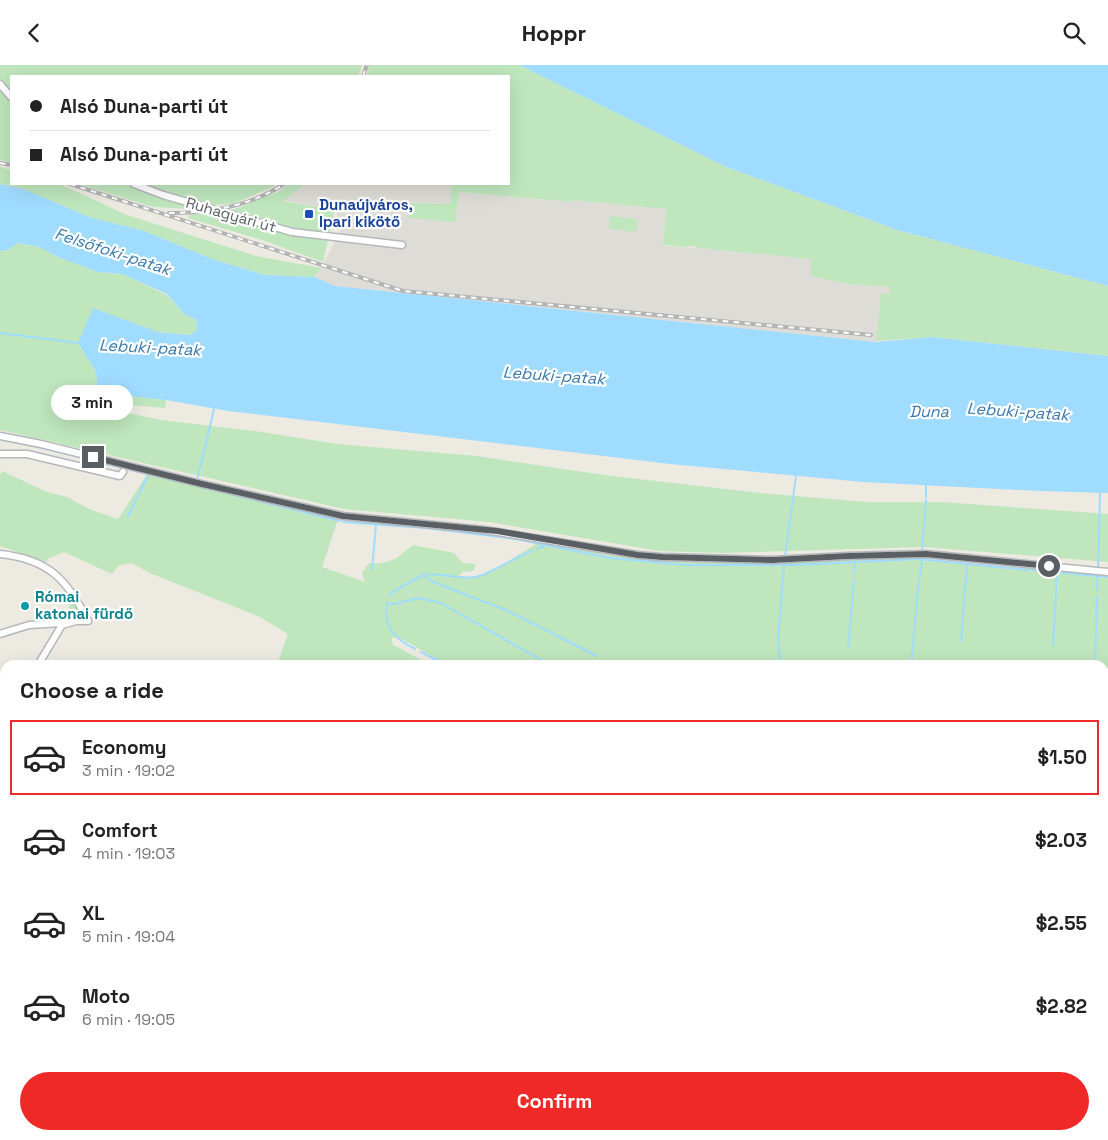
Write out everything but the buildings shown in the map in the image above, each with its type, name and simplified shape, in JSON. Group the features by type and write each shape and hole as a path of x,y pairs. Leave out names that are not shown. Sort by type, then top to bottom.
{"street":[{"path":"0,84 10,96"},
{"name":"Ruhagyári út","path":"137,185 248,221 292,232 402,245"},
{"path":"0,436 41,444 202,484 343,516 485,530 638,555 734,560 784,560 857,555 926,554 1108,572"},
{"path":"0,454 27,454 120,476 123,472"},
{"path":"0,553 27,558 57,575 74,596 88,621 29,625 0,634"},
{"path":"41,660 63,624"}],"shaded area":[{"path":"304,185 452,185 450,204 411,203 454,222 458,192 666,209 663,246 694,248 697,246 697,248 812,259 811,276 849,284 891,287 890,293 881,294 876,342 335,286 314,277 321,268 342,228 335,210 282,200"}],"green space":[{"path":"0,65 362,65 358,75 10,75 10,163 0,160"},
{"path":"370,65 519,65 724,166 897,230 1108,286 1108,356 931,337 876,341 881,294 890,293 890,287 849,284 811,276 811,259 697,248 697,246 665,245 663,247 666,209 459,192 455,222 409,218 410,203 450,204 452,185 510,185 510,75 366,75"},
{"path":"0,167 10,170 10,185 62,185 127,215 256,256 321,268 314,277 265,275 215,260 144,231 89,217 26,190 0,184"},
{"path":"82,185 277,185 233,204 197,205 190,209 153,207"},
{"path":"288,185 304,185 283,201 335,210 323,262 262,240 188,218 190,214 235,209 278,192"},
{"path":"610,216 637,219 636,232 609,229"},
{"path":"17,243 39,247 58,257 98,272 122,274 167,295 183,313 196,320 197,330 190,335 158,332 93,309 78,343 96,372 98,393 166,400 165,408 129,405 128,413 161,420 262,432 337,444 477,456 604,475 760,493 867,502 941,502 1108,514 1108,562 923,547 722,553 659,551 489,522 344,509 0,430 0,251 8,250"},
{"path":"2,471 47,492 67,497 89,509 118,519 148,473 338,519 322,567 365,582 362,573 369,563 383,563 393,560 413,545 454,553 463,563 476,564 473,571 463,572 459,576 476,577 491,572 539,542 613,556 713,562 843,559 925,560 1108,575 1108,660 439,660 398,637 391,638 393,645 422,660 279,660 288,634 258,616 152,574 131,563 118,566 112,574 64,552 47,559 46,562 0,546 0,476"},
{"path":"72,594 82,616 72,619 67,616"}],"water":[{"path":"519,65 1108,65 1108,286 897,230 724,166"},
{"name":"Duna","path":"0,184 26,190 89,217 144,231 215,260 265,275 314,277 335,286 876,342 931,337 1108,356 1108,493 863,482 670,464 228,411 166,400 98,393 96,372 78,343 93,308 158,332 190,335 197,330 196,320 183,313 167,294 122,274 98,272 58,257 39,247 18,243 8,250 0,251"}],"waterway":[{"name":"Lebuki-patak","path":"0,333 79,343"},
{"path":"198,477 214,409"},
{"path":"0,439 340,521"},
{"path":"128,516 148,476"},
{"path":"780,660 778,640 784,565 796,476"},
{"path":"926,485 926,497"},
{"path":"1098,569 1100,493"},
{"path":"922,551 926,500"},
{"path":"343,522 426,528 516,539 610,558 685,565 796,565 918,559 1028,570"},
{"path":"372,570 376,525"},
{"path":"537,549 544,546"},
{"path":"429,574 471,578 483,575 531,551"},
{"path":"920,576 922,558"},
{"path":"854,573 855,561"},
{"path":"961,641 967,564"},
{"path":"1032,570 1108,577"},
{"path":"389,596 394,591 425,574"},
{"path":"1053,646 1057,574"},
{"path":"424,575 431,581 508,611 597,656"},
{"path":"1097,578 1097,590"},
{"path":"911,660 919,579"},
{"path":"848,647 854,580"},
{"path":"1095,660 1097,597"},
{"path":"415,649 402,641 392,631 387,619 387,603 394,604 419,598 441,603 541,660"},
{"path":"421,652 437,660"}],"railway":[{"path":"363,75 367,65"},
{"path":"0,163 10,165"},
{"path":"73,185 403,291 871,335"},
{"path":"169,213 199,212 229,207 258,198 282,185"}],"place":[{"name":"Dunaújváros, Ipari kikötő","path":"309,214"},
{"name":"Római katonai fürdő","path":"25,606"}],"route":[{"path":"93,457 343,516 497,531 638,555 772,560 926,554 1049,566"}],"water label":[{"name":"Felsőfoki-patak","path":"113,251"}]}
